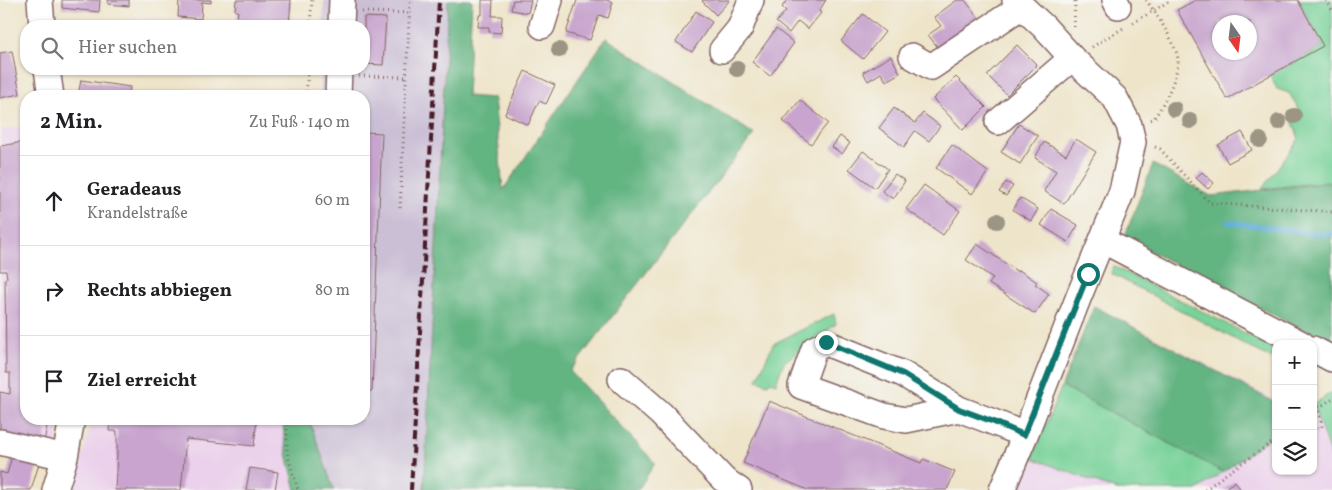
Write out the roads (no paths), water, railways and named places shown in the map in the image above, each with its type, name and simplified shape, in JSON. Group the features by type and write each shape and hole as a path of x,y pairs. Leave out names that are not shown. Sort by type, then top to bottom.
{"street":[{"path":"40,0 42,20"},
{"path":"542,26 550,0"},
{"path":"722,50 740,28 751,0"},
{"path":"912,56 931,67 1018,3 1044,27 1072,58 1115,98 1131,133 1122,191 1002,490"},
{"path":"998,122 1072,58"},
{"path":"48,75 51,90"},
{"path":"1102,240 1294,340"},
{"path":"959,409 906,420 884,416 801,386 814,349 826,342 903,374 959,409 1024,435"},
{"path":"1317,351 1332,359"},
{"path":"621,379 661,414 723,479 739,490"},
{"path":"55,490 65,457 71,425"},
{"path":"0,442 65,457"}],"waterway":[{"path":"1228,222 1332,234"}],"railway":[{"path":"411,490 439,0"}]}
